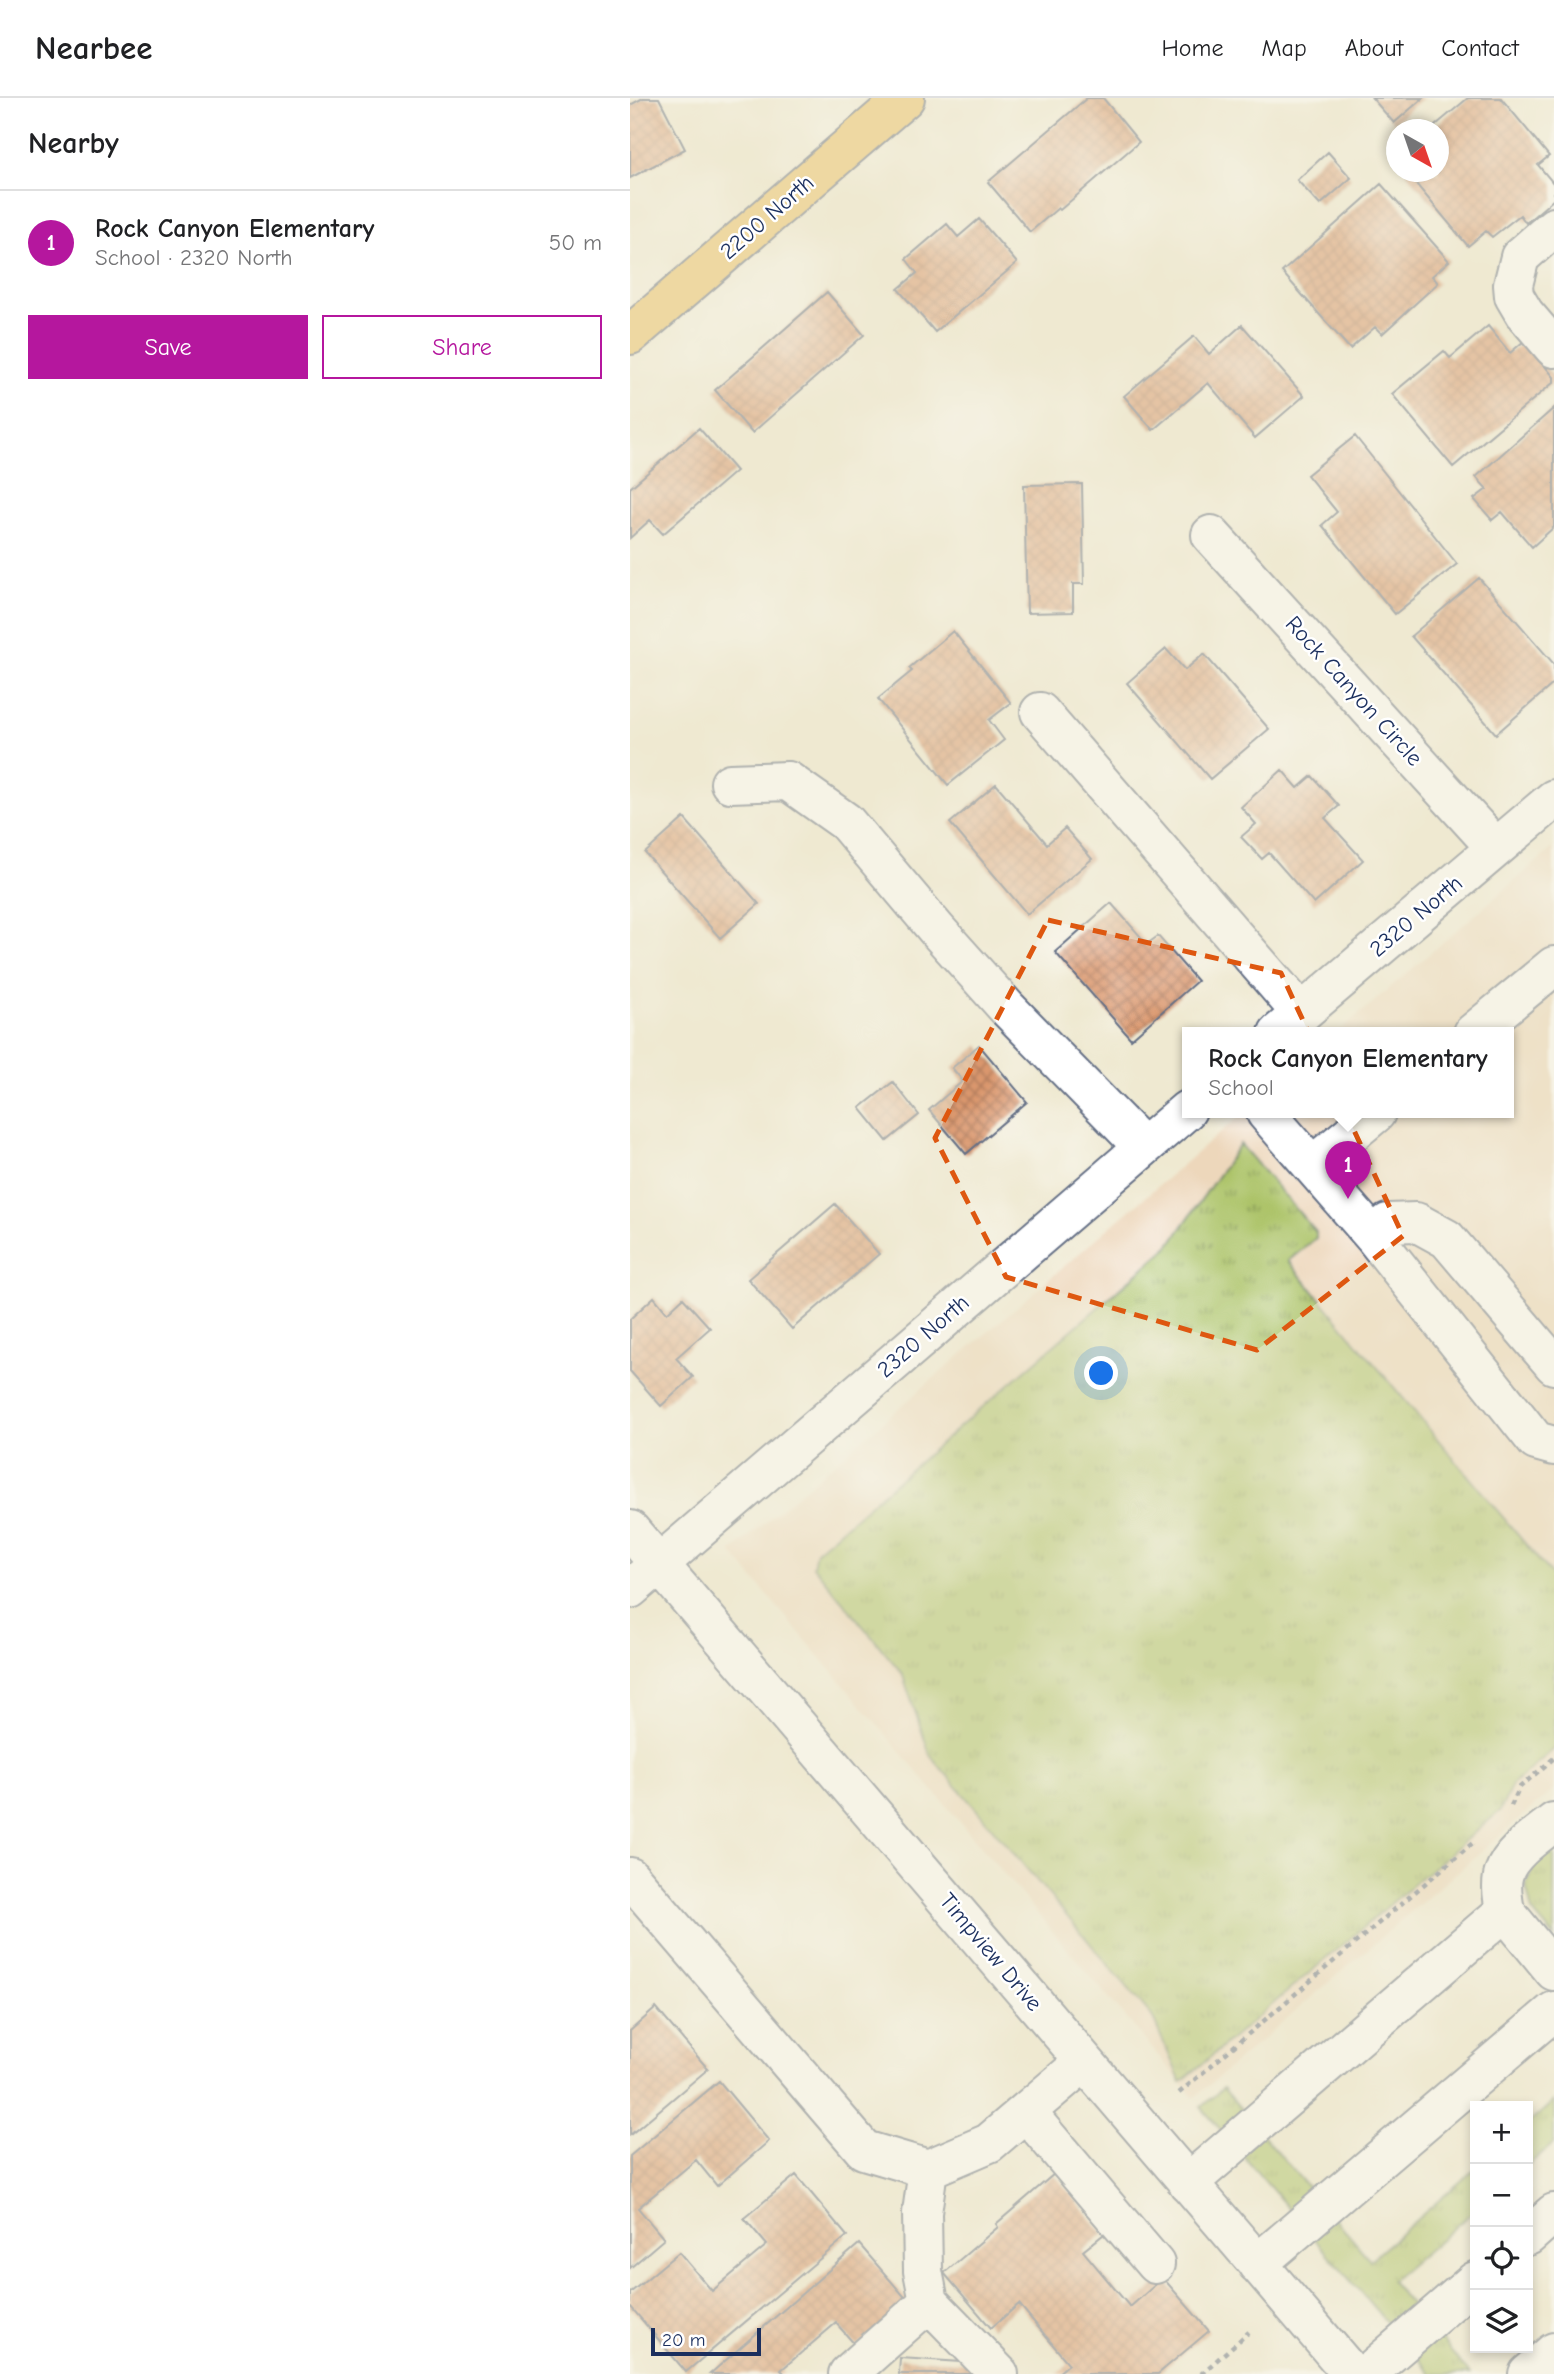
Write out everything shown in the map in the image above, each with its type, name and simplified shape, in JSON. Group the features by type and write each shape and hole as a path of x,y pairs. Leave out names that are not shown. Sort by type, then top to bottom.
{"main road":[{"name":"2200 North","path":"630,335 905,98"}],"street":[{"path":"1554,227 1520,257 1513,285 1514,296 1524,313 1554,348"},
{"name":"Rock Canyon Circle","path":"1211,535 1496,848"},
{"path":"1040,712 1290,1023"},
{"path":"730,783 788,781 846,822 1007,1008 1143,1147"},
{"name":"2320 North","path":"1290,1023 1554,799"},
{"path":"1481,1027 1554,966"},
{"name":"2320 North","path":"630,1589 1182,1114"},
{"path":"1270,1118 1374,1237 1536,1441 1554,1446"},
{"path":"1312,1166 1370,1118"},
{"path":"1374,1237 1388,1223 1416,1222 1447,1239 1554,1365"},
{"name":"Timpview Drive","path":"630,1530 1352,2374"},
{"path":"1554,1822 1517,1854 1504,1872 1502,1893 1505,1911 1554,1971"},
{"path":"630,1877 864,2150 928,2169 989,2143 1084,2062"},
{"path":"1188,2183 1505,1911"},
{"path":"1257,2264 1554,2011"},
{"path":"1026,2112 1155,2264"},
{"path":"928,2169 922,2213 923,2271 929,2302 999,2374"},
{"path":"1533,2232 1554,2213"},
{"path":"1367,2374 1470,2285"},
{"path":"848,2374 929,2302"},
{"path":"1528,2374 1554,2352"}],"path":[{"path":"1507,1814 1520,1787 1554,1758"},
{"path":"1179,2093 1485,1832"},
{"path":"1202,2374 1249,2332"}],"highlighted area":[{"path":"1048,920 1281,973 1403,1236 1257,1350 1006,1277 935,1138"}],"shaded area":[{"path":"1554,847 1554,1789 1194,2098 731,1552 1237,1118 1514,1118 1514,1027 1344,1027"}],"green space":[{"path":"1240,1144 1316,1232 1316,1238 1288,1261 1554,1578 1554,1749 1512,1785 1500,1811 1181,2082 1152,2016 930,1755 902,1673 813,1566 816,1551 1169,1246"},
{"path":"1554,1846 1554,1937 1532,1911 1526,1886 1536,1861"},
{"path":"1223,2088 1370,2260 1470,2173 1470,2214 1391,2281 1470,2374 1431,2374 1201,2107"},
{"path":"1554,2101 1554,2143 1533,2161 1533,2120"}],"building":[{"path":"643,98 659,98 685,149 630,178 630,105"},
{"path":"1087,98 1103,98 1139,142 1060,210 1058,208 1030,232 988,182"},
{"path":"1372,98 1423,98 1399,119 1390,119"},
{"path":"1468,98 1501,98 1549,156 1538,165 1554,184 1554,199 1526,223 1520,215 1492,237 1486,231 1468,246 1414,182 1449,182 1449,119 1443,119"},
{"path":"1328,152 1351,178 1320,205 1297,180"},
{"path":"1381,184 1449,261 1432,276 1438,283 1382,334 1375,327 1350,349 1282,272"},
{"path":"979,219 1017,263 935,332 898,289 917,273 906,259 947,224 958,237"},
{"path":"827,292 864,335 752,433 715,390"},
{"path":"1242,325 1304,396 1255,438 1208,383 1153,430 1124,396 1194,336 1209,354"},
{"path":"1488,326 1510,353 1524,341 1554,377 1554,382 1453,467 1392,394 1444,351 1450,358"},
{"path":"1554,408 1554,527 1532,547 1502,512 1492,520 1474,499 1487,489 1476,477"},
{"path":"699,428 736,471 663,534 650,520 630,538 630,488"},
{"path":"1355,436 1457,564 1395,614 1322,525 1337,512 1307,475"},
{"path":"1082,484 1084,584 1073,584 1073,612 1027,613 1024,485"},
{"path":"1479,578 1554,664 1554,683 1496,734 1411,636"},
{"path":"953,631 1011,703 989,720 1004,740 948,785 878,699 912,671 909,668"},
{"path":"1166,649 1185,670 1204,654 1269,729 1210,779 1127,683"},
{"path":"1282,770 1298,788 1312,776 1339,806 1325,818 1363,860 1314,904 1269,853 1262,859 1241,837 1256,824 1241,807"},
{"path":"996,784 1047,844 1065,828 1092,859 1027,914 950,823"},
{"path":"684,818 759,904 720,938 645,853"},
{"path":"1111,903 1147,944 1158,936 1197,981 1131,1039 1055,952"},
{"path":"979,1045 1027,1102 966,1154 929,1110 963,1081 952,1068"},
{"path":"893,1082 919,1115 887,1141 860,1108"},
{"path":"835,1204 879,1254 792,1329 748,1279"},
{"path":"654,1297 667,1313 683,1298 710,1328 676,1358 693,1377 661,1406 630,1371 630,1319"},
{"path":"656,2008 708,2069 630,2135 630,2031"},
{"path":"719,2081 769,2141 717,2186 696,2160 638,2208 664,2239 630,2268 630,2156"},
{"path":"1054,2174 1104,2234 1083,2251 1130,2307 1163,2278 1209,2331 1158,2374 1057,2374 1069,2364 1019,2304 991,2328 944,2273"},
{"path":"796,2175 847,2236 686,2372 630,2306 630,2293 679,2252 712,2291 767,2245 744,2218"},
{"path":"859,2244 909,2302 857,2347 836,2323 781,2370 785,2374 710,2374"},
{"path":"900,2358 977,2363 976,2374 899,2374"}],"place":[{"name":"Rock Canyon Elementary","path":"1348,1199"}]}
